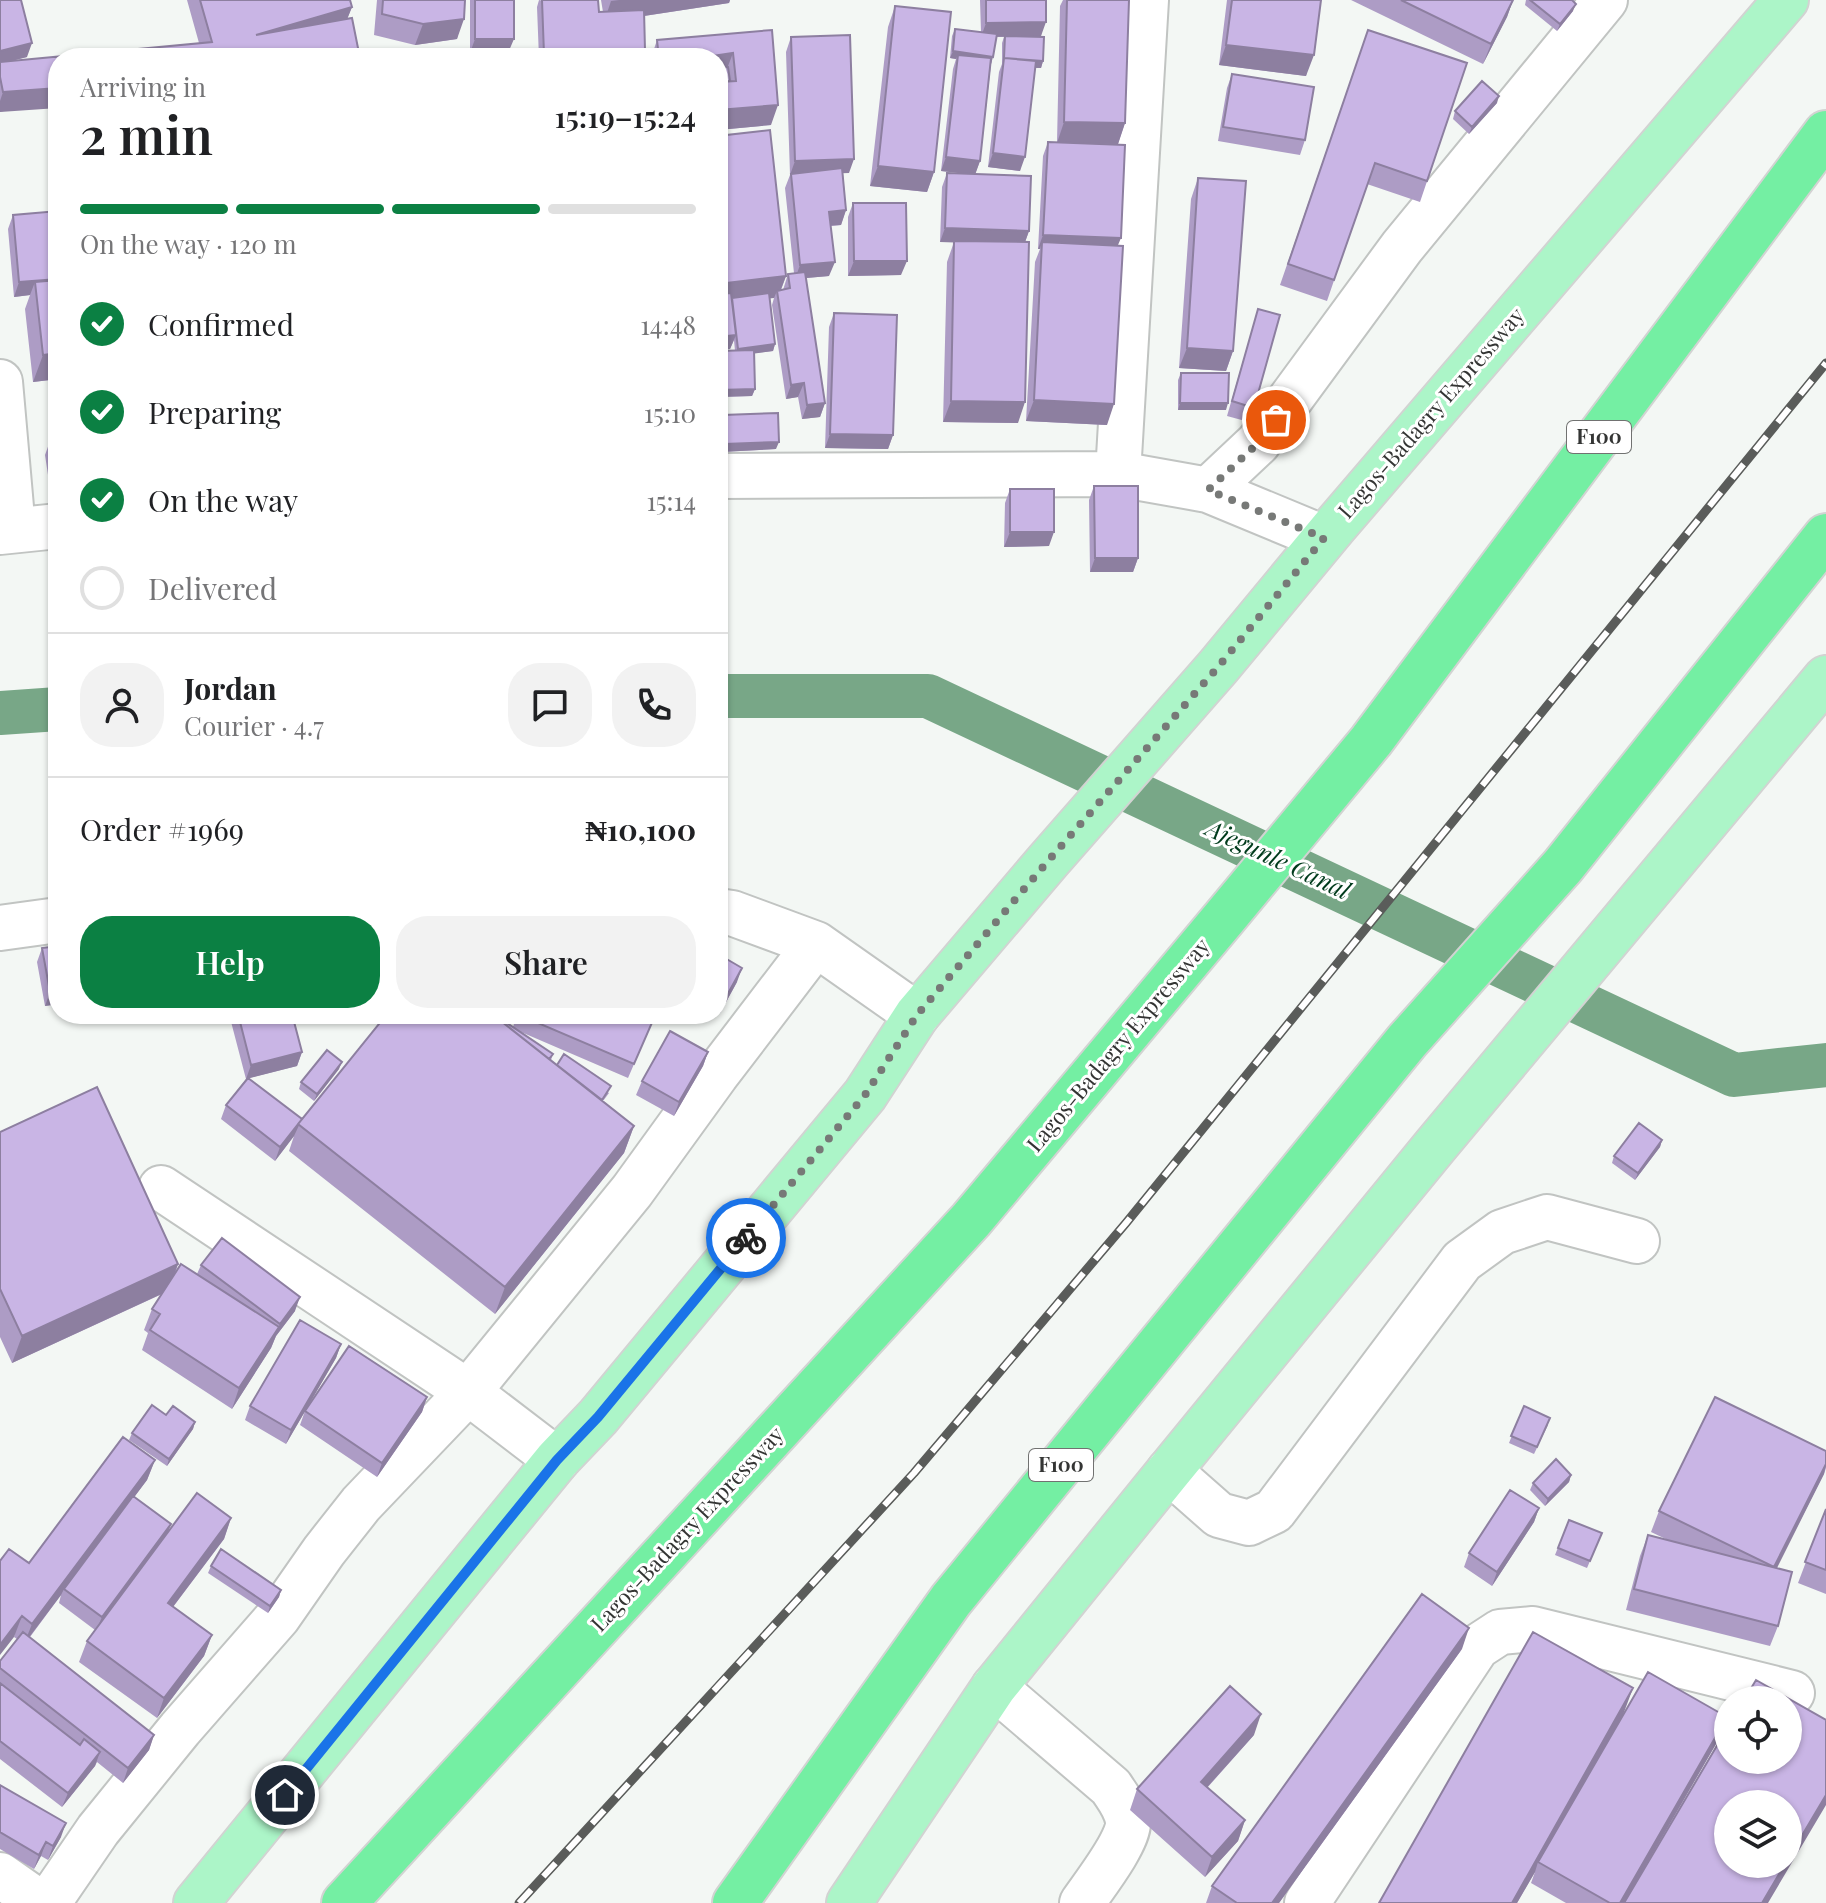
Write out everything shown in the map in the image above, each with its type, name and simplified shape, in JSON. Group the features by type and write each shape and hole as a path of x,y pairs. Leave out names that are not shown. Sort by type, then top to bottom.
{"highway":[{"name":"Lagos-Badagry Expressway","path":"344,1903 971,1220 1225,917 1371,741 1826,133"},
{"name":"F100","path":"735,1903 951,1600 1407,1041 1563,866 1826,536"}],"main road":[{"name":"Lagos-Badagry Expressway","path":"196,1903 557,1460 598,1417 865,1095 917,1015 1786,0"},
{"path":"849,1903 994,1687 1436,1145 1826,678"}],"street":[{"path":"1118,474 1146,0"},
{"path":"1208,490 1258,443 1402,247 1605,0"},
{"path":"0,382 7,531 48,527"},
{"path":"728,476 1118,474 1208,490 1324,538"},
{"path":"728,912 816,944 917,1015"},
{"path":"0,928 48,921"},
{"path":"48,1903 98,1830 180,1729 278,1617 361,1504 468,1392 632,1191 816,944"},
{"path":"161,1188 468,1392 557,1460"},
{"path":"1169,1471 1219,1515 1249,1523 1274,1511 1462,1261 1502,1232 1547,1217 1637,1241"},
{"path":"1307,1903 1477,1647 1500,1632 1533,1629 1764,1686"},
{"path":"994,1687 1111,1787 1123,1805 1129,1824 1122,1844 1082,1903"},
{"path":"0,1875 40,1903"}],"building":[{"path":"0,0 21,0 32,43 0,51"},
{"path":"200,0 350,0 352,7 256,35 352,18 358,48 148,48 212,42"},
{"path":"383,0 465,0 464,19 423,24 382,14"},
{"path":"475,0 514,0 514,39 475,39"},
{"path":"542,0 598,0 599,12 644,10 645,48 544,48"},
{"path":"986,0 1046,0 1046,22 986,23"},
{"path":"1067,0 1129,0 1125,123 1064,122"},
{"path":"1232,0 1321,0 1314,55 1226,45"},
{"path":"1401,0 1513,0 1491,44"},
{"path":"1530,0 1572,0 1576,4 1560,24"},
{"path":"895,6 951,12 934,172 878,166"},
{"path":"955,29 997,34 993,57 953,51"},
{"path":"772,30 778,105 728,109 728,81 736,81 733,53 728,54 728,48 658,48 657,40"},
{"path":"1368,30 1467,63 1427,181 1375,163 1334,280 1288,264"},
{"path":"850,35 854,159 795,161 791,37"},
{"path":"1005,36 1044,37 1043,61 1004,58"},
{"path":"958,55 991,58 980,161 946,157"},
{"path":"48,57 48,89 3,92 0,62"},
{"path":"1004,58 1036,61 1025,157 993,153"},
{"path":"1232,74 1314,87 1305,140 1223,127"},
{"path":"1482,81 1499,96 1472,127 1455,111"},
{"path":"770,130 786,276 728,283 728,135"},
{"path":"1048,142 1125,145 1121,238 1043,235"},
{"path":"842,168 846,210 829,212 835,262 800,265 791,174"},
{"path":"947,173 1031,176 1029,231 945,228"},
{"path":"1198,178 1246,181 1233,351 1187,348"},
{"path":"853,203 906,203 907,261 854,261"},
{"path":"48,212 48,280 19,282 13,215"},
{"path":"954,241 1029,242 1025,402 951,401"},
{"path":"1042,242 1123,246 1114,404 1034,400"},
{"path":"805,272 825,403 807,405 804,383 791,385 777,291 790,288 788,274"},
{"path":"48,281 48,354 43,355 35,282"},
{"path":"728,293 731,293 736,335 728,336"},
{"path":"769,293 775,344 738,349 732,298"},
{"path":"1258,309 1280,315 1254,408 1232,401"},
{"path":"834,313 897,315 893,435 830,434"},
{"path":"754,350 755,389 728,390 728,351"},
{"path":"1181,373 1229,373 1228,403 1180,403"},
{"path":"778,413 779,442 728,444 728,415"},
{"path":"1094,486 1138,486 1138,558 1095,558"},
{"path":"1010,489 1054,489 1054,532 1010,532"},
{"path":"48,947 48,981 42,948"},
{"path":"728,960 742,968 728,994"},
{"path":"241,1024 295,1024 302,1052 251,1065"},
{"path":"379,1024 505,1024 634,1126 505,1287 298,1124"},
{"path":"505,1024 553,1054 549,1059"},
{"path":"540,1024 651,1024 634,1064"},
{"path":"670,1031 708,1052 679,1102 642,1081"},
{"path":"327,1050 342,1062 317,1094 301,1082"},
{"path":"564,1054 611,1086 602,1100 557,1065"},
{"path":"248,1078 302,1119 280,1147 226,1105"},
{"path":"97,1087 178,1264 22,1336 0,1289 0,1132"},
{"path":"1639,1123 1662,1140 1638,1173 1614,1156"},
{"path":"222,1238 300,1297 280,1324 201,1265"},
{"path":"181,1264 279,1327 239,1388 150,1330 160,1314 152,1309"},
{"path":"300,1320 341,1344 291,1430 250,1406"},
{"path":"349,1346 427,1397 382,1463 305,1411"},
{"path":"1715,1397 1826,1451 1826,1464 1774,1567 1659,1511"},
{"path":"152,1405 166,1415 173,1406 195,1422 169,1459 132,1433"},
{"path":"1524,1406 1550,1418 1537,1447 1511,1436"},
{"path":"123,1437 155,1460 32,1624 22,1616 0,1645 0,1561 9,1549 29,1563"},
{"path":"1556,1459 1571,1475 1548,1499 1533,1483"},
{"path":"1510,1490 1539,1508 1497,1572 1469,1553"},
{"path":"197,1493 231,1518 168,1603 212,1635 164,1698 87,1641"},
{"path":"133,1496 171,1524 102,1617 64,1589"},
{"path":"1826,1509 1826,1570 1805,1562"},
{"path":"1569,1520 1602,1533 1590,1561 1558,1548"},
{"path":"1648,1535 1792,1572 1778,1626 1634,1589"},
{"path":"221,1549 281,1590 270,1606 211,1566"},
{"path":"1422,1594 1469,1628 1272,1903 1237,1903 1212,1886"},
{"path":"23,1632 154,1735 128,1768 0,1668 0,1661"},
{"path":"1533,1632 1633,1688 1512,1903 1379,1903"},
{"path":"1648,1672 1714,1710 1714,1740 1620,1903 1610,1903 1538,1862"},
{"path":"1756,1680 1766,1686 1752,1686"},
{"path":"0,1683 80,1745 84,1739 100,1752 68,1793 0,1741"},
{"path":"1230,1686 1261,1714 1201,1782 1245,1820 1212,1857 1137,1789"},
{"path":"1802,1706 1826,1720 1826,1795 1802,1835 1802,1790 1714,1790 1714,1878 1777,1878 1762,1903 1624,1903 1714,1751 1714,1774 1802,1774"},
{"path":"0,1785 66,1823 53,1846 46,1842 39,1855 0,1832"}],"waterway":[{"name":"Ajegunle Canal","path":"728,696 928,696 1734,1075 1826,1065"},
{"name":"Ajegunle Canal","path":"0,713 48,710"}],"railway":[{"path":"519,1903 914,1473 1126,1223 1826,363"}],"way so far":[{"path":"746,1238 865,1095 917,1015 1218,667 1324,538 1208,490 1258,443 1276,420"}],"route":[{"path":"285,1795 557,1460 598,1417 746,1238"}]}
